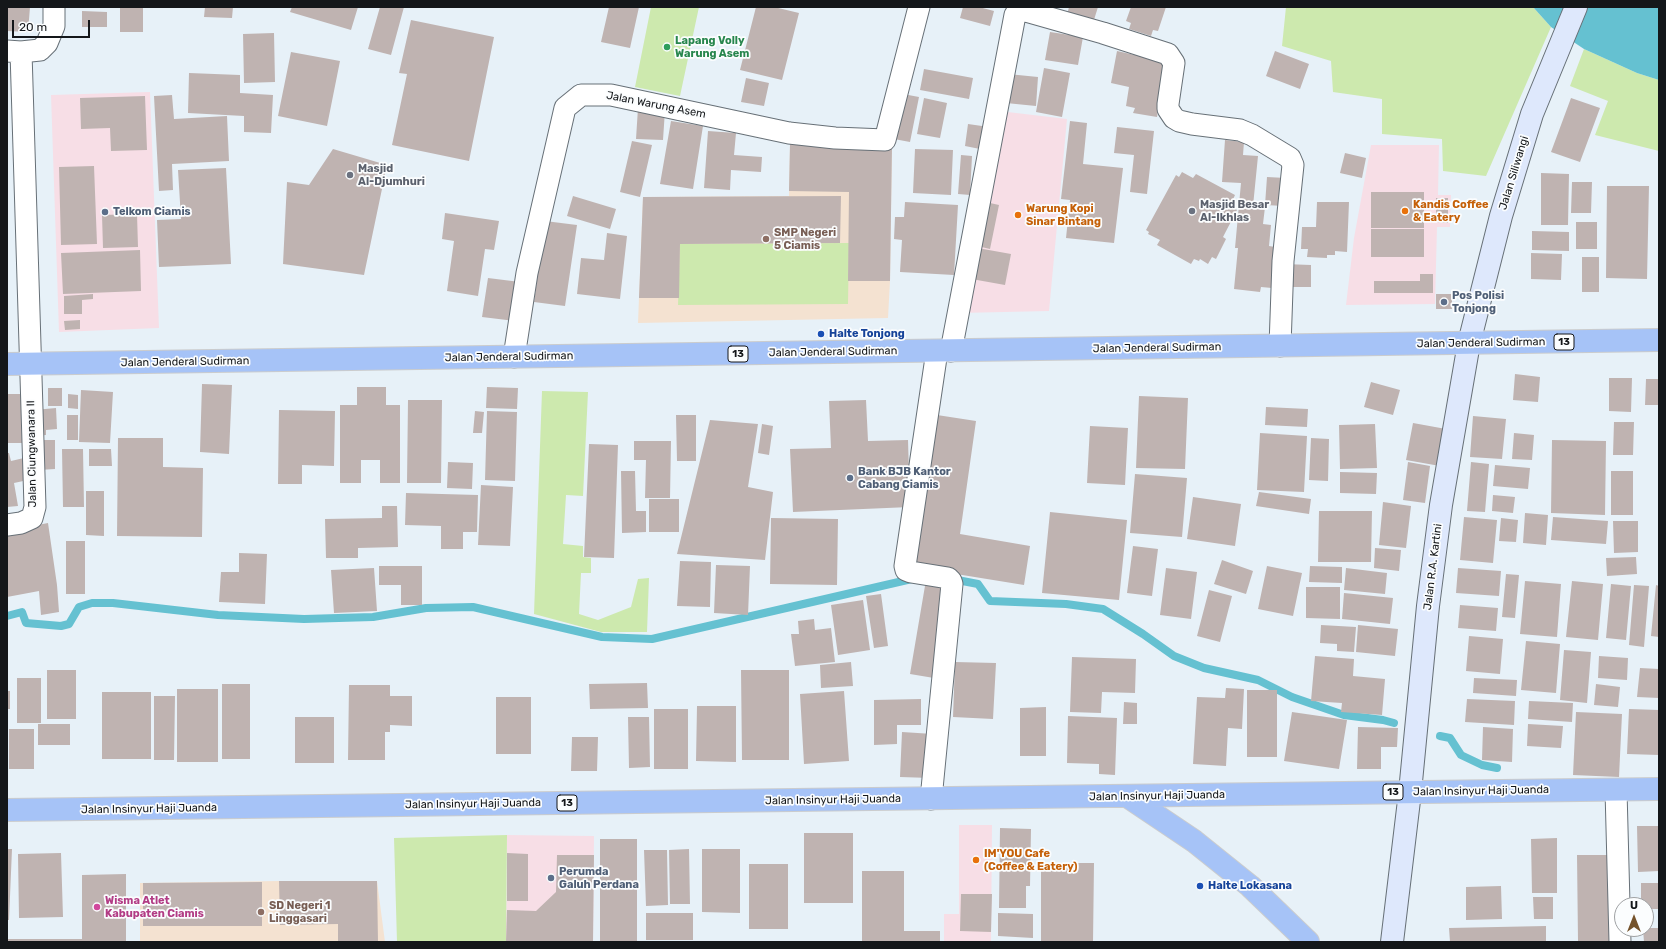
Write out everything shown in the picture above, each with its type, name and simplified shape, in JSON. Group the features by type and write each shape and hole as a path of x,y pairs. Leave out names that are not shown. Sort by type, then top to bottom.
{"highway":[{"name":"Jalan Jenderal Sudirman","path":"7,364 1659,340"},
{"name":"Jalan Insinyur Haji Juanda","path":"7,810 1659,789"},
{"path":"1127,796 1194,841 1250,886 1308,942"}],"main road":[{"name":"Jalan Siliwangi","path":"1469,343 1501,216 1532,114 1551,71 1576,7"},
{"name":"Jalan R.A. Kartini","path":"1392,942 1410,792 1428,606 1441,505 1469,343"}],"street":[{"path":"30,364 14,51 40,50 47,43 54,26 54,7"},
{"name":"Jalan Warung Asem","path":"514,357 527,273 565,108 581,95 611,95 788,132 835,138 884,140 919,7"},
{"path":"931,799 952,584 951,580 948,578 911,572 906,570 905,566 944,351 1014,15 1021,7 1029,12 1103,33 1168,54 1174,63 1168,109 1174,118 1178,121 1192,124 1240,130 1252,135 1290,158 1293,165 1283,261 1280,346"},
{"name":"Jalan Ciungwanara II","path":"7,525 20,523 32,518 35,507 30,364"},
{"path":"1616,790 1620,942"}],"shaded area":[{"name":"Telkom Ciamis","path":"150,92 159,328 59,332 51,95"},
{"name":"Warung Kopi Sinar Bintang","path":"999,111 1067,119 1049,311 959,313"},
{"name":"SMP Negeri 5 Ciamis","path":"790,144 892,145 888,318 638,323 643,197 789,196"},
{"name":"Kandis Coffee & Eatery","path":"1371,145 1439,145 1438,195 1451,195 1450,227 1437,227 1435,304 1346,305 1354,238"},
{"name":"IM'YOU Cafe (Coffee & Eatery)","path":"959,825 992,825 991,942 944,942 944,914 959,914"},
{"name":"Perumda Galuh Perdana","path":"507,835 594,836 593,942 506,942"},
{"name":"SD Negeri 1 Linggasari","path":"377,881 385,942 140,942 140,883"}],"green space":[{"name":"Lapang Volly Warung Asem","path":"651,7 699,7 680,96 635,87"},
{"path":"1286,7 1533,7 1551,27 1486,176 1443,171 1442,139 1382,134 1382,99 1333,92 1331,61 1282,46"},
{"path":"1584,49 1637,73 1659,80 1659,151 1595,135 1608,101 1570,86"},
{"path":"849,243 848,304 678,305 680,244"},
{"path":"542,391 588,392 583,496 566,495 563,544 583,546 583,557 591,558 591,573 581,573 579,614 598,620 631,607 638,579 649,578 647,632 601,632 534,614"},
{"path":"507,835 506,942 397,942 394,838"}],"water":[{"path":"1533,7 1659,7 1659,80 1637,73 1584,49 1551,27"}],"building":[{"path":"7,7 30,7 28,32 7,31"},
{"path":"120,7 143,7 143,32 120,32"},
{"path":"205,7 233,7 232,18 204,17"},
{"path":"292,7 358,7 351,30 290,12"},
{"path":"380,7 404,7 391,55 368,49"},
{"path":"609,7 639,7 630,48 601,42"},
{"path":"756,7 774,7 799,13 782,80 740,70"},
{"path":"963,7 979,7 994,11 990,26 960,18"},
{"path":"1069,7 1098,7 1093,23 1067,15"},
{"path":"1131,7 1166,7 1158,31 1153,30 1151,36 1129,29 1131,23 1126,21"},
{"path":"82,11 107,12 107,27 82,27"},
{"path":"411,20 494,37 469,161 392,145 407,74 399,73"},
{"path":"1050,32 1083,37 1078,65 1045,60"},
{"path":"274,33 275,82 244,83 243,34"},
{"path":"1117,51 1135,55 1136,52 1168,58 1157,117 1133,113 1135,108 1126,106 1129,87 1111,83"},
{"path":"1275,51 1309,64 1300,89 1266,76"},
{"path":"291,52 340,61 327,126 278,116"},
{"path":"1044,68 1070,73 1062,117 1036,112"},
{"path":"924,69 973,78 969,99 920,90"},
{"path":"189,73 240,75 240,93 273,95 271,133 244,132 244,116 188,113"},
{"path":"1008,74 1038,77 1036,106 1006,103"},
{"path":"746,78 769,83 764,106 741,102"},
{"path":"903,94 919,97 910,142 894,139"},
{"path":"172,95 174,119 227,116 229,161 172,164 173,190 159,191 154,96"},
{"path":"145,96 147,150 111,151 110,128 81,129 80,98"},
{"path":"924,98 947,103 940,138 917,134"},
{"path":"1571,98 1600,108 1580,162 1551,152"},
{"path":"638,108 665,110 663,140 636,139"},
{"path":"671,121 703,126 693,189 660,184"},
{"path":"1070,121 1087,123 1083,164 1123,168 1114,243 1066,238 1070,200 1061,199"},
{"path":"968,124 989,127 985,150 965,146"},
{"path":"1117,127 1154,131 1147,194 1130,192 1134,155 1114,153"},
{"path":"708,131 736,133 734,155 762,157 761,172 731,170 730,190 704,188"},
{"path":"1225,140 1244,142 1243,155 1258,156 1253,206 1265,207 1263,224 1271,225 1269,246 1275,247 1272,288 1261,287 1260,292 1234,289 1238,248 1235,248 1241,183 1222,182"},
{"path":"632,141 652,145 640,197 620,192"},
{"path":"790,144 892,145 890,281 848,281 849,192 789,191"},
{"path":"333,149 387,165 364,275 283,264 287,182 309,185"},
{"path":"915,149 953,150 951,195 913,193"},
{"path":"1345,153 1366,158 1362,178 1340,173"},
{"path":"961,155 972,156 970,195 958,194"},
{"path":"94,166 97,244 61,245 59,167"},
{"path":"226,168 231,264 159,267 157,220 181,219 178,170"},
{"path":"1182,172 1193,178 1196,174 1235,195 1230,206 1237,210 1223,237 1226,239 1216,259 1212,257 1208,264 1200,259 1199,261 1194,259 1191,264 1157,245 1160,240 1148,234 1149,232 1146,230 1176,175 1179,177"},
{"path":"1541,173 1569,174 1568,225 1541,225"},
{"path":"1267,177 1286,178 1284,206 1265,205"},
{"path":"1572,182 1592,182 1591,213 1571,213"},
{"path":"1607,186 1649,186 1647,279 1606,278"},
{"path":"1371,192 1424,192 1424,228 1371,228"},
{"path":"573,196 616,209 610,229 567,216"},
{"path":"841,196 840,243 680,244 679,298 639,298 643,197"},
{"path":"1436,198 1448,198 1448,223 1436,222"},
{"path":"981,201 999,205 990,249 973,245"},
{"path":"905,202 958,205 954,275 900,272 902,240 894,239 895,217 904,217"},
{"path":"1317,202 1349,202 1347,252 1335,251 1335,255 1327,255 1327,258 1307,257 1308,249 1301,249 1302,227 1316,227"},
{"path":"445,213 499,221 494,250 485,249 478,296 447,291 454,241 442,239"},
{"path":"137,214 138,247 103,248 102,215"},
{"path":"545,221 577,225 565,306 534,302"},
{"path":"1576,222 1597,222 1597,249 1576,249"},
{"path":"1371,229 1424,229 1424,257 1371,257"},
{"path":"1532,231 1569,232 1569,251 1532,250"},
{"path":"607,233 627,236 620,299 577,294 581,258 604,260"},
{"path":"972,247 1011,254 1005,285 966,278"},
{"path":"140,250 141,291 63,294 61,253"},
{"path":"1531,253 1562,254 1561,280 1531,279"},
{"path":"1582,257 1599,257 1599,292 1582,292"},
{"path":"1284,264 1311,265 1311,287 1284,287"},
{"path":"1420,274 1433,274 1433,293 1374,293 1374,281 1420,281"},
{"path":"488,278 520,282 515,321 482,317"},
{"path":"93,294 93,299 82,300 82,314 64,314 64,296"},
{"name":"Pos Polisi Tonjong","path":"1436,294 1452,294 1452,309 1436,309"},
{"path":"80,320 80,329 65,330 64,321"},
{"path":"1515,374 1540,377 1538,402 1513,400"},
{"path":"1609,378 1632,378 1631,412 1609,411"},
{"path":"1646,379 1659,379 1659,405 1645,405"},
{"path":"1371,382 1400,390 1393,415 1364,407"},
{"path":"202,384 232,385 229,454 200,452"},
{"path":"357,387 386,387 386,405 400,405 400,483 380,483 380,460 361,460 361,483 340,483 340,405 357,405"},
{"path":"487,387 518,388 517,409 486,408"},
{"path":"48,388 62,388 62,406 48,406"},
{"path":"81,390 113,392 110,443 79,442"},
{"path":"7,394 21,394 22,443 7,443"},
{"path":"68,394 78,395 78,409 68,408"},
{"path":"1139,396 1188,398 1185,469 1136,468"},
{"path":"408,400 442,400 441,483 407,483"},
{"name":"Bank BJB Kantor Cabang Ciamis","path":"866,400 868,441 908,440 910,507 793,512 790,449 831,448 829,401"},
{"path":"1266,407 1308,409 1307,427 1265,425"},
{"path":"56,408 57,429 46,430 46,435 35,436 34,410"},
{"path":"279,410 335,411 334,466 302,465 302,484 278,484"},
{"path":"475,411 484,412 482,433 473,433"},
{"path":"487,411 517,412 515,481 485,480"},
{"path":"67,415 78,415 78,440 67,440"},
{"path":"676,415 696,415 696,461 677,461"},
{"path":"937,415 976,421 960,534 1030,546 1024,585 913,567"},
{"path":"1473,416 1506,419 1502,459 1470,457"},
{"path":"710,420 758,424 748,487 773,492 765,560 677,554"},
{"path":"1614,422 1634,422 1633,455 1613,455"},
{"path":"1413,423 1446,429 1440,466 1406,460"},
{"path":"762,424 773,426 769,455 758,453"},
{"path":"1375,424 1377,468 1340,469 1339,425"},
{"path":"1090,426 1128,428 1125,485 1087,483"},
{"path":"1260,433 1307,436 1304,492 1257,490"},
{"path":"1514,433 1534,435 1532,460 1512,459"},
{"path":"118,438 163,438 163,467 203,468 202,537 117,536"},
{"path":"1311,438 1329,439 1328,481 1309,480"},
{"path":"39,440 55,440 55,469 39,470"},
{"path":"1552,440 1606,441 1605,515 1551,513"},
{"path":"634,441 671,441 670,498 645,498 646,460 634,460"},
{"path":"589,444 618,445 614,558 584,557"},
{"path":"62,449 83,449 84,507 63,507"},
{"path":"89,449 111,449 112,466 89,466"},
{"path":"7,453 9,453 11,461 24,458 28,480 14,483 18,506 7,507"},
{"path":"448,462 473,463 472,489 447,488"},
{"path":"1408,462 1430,466 1425,503 1403,500"},
{"path":"1471,462 1489,464 1485,512 1467,511"},
{"path":"1495,465 1530,468 1528,489 1493,486"},
{"path":"621,471 635,471 636,511 646,511 646,532 622,533"},
{"path":"1611,471 1633,471 1633,515 1611,515"},
{"path":"1340,472 1377,473 1376,494 1340,493"},
{"path":"1135,474 1187,478 1182,537 1130,533"},
{"path":"481,485 513,487 510,546 478,545"},
{"path":"86,491 104,491 104,536 86,535"},
{"path":"1259,492 1311,499 1309,514 1256,506"},
{"path":"406,493 478,495 477,532 463,532 463,549 441,549 441,526 405,525"},
{"path":"1493,495 1515,497 1513,513 1492,511"},
{"path":"1193,497 1241,504 1235,546 1187,539"},
{"path":"649,499 679,499 679,532 649,532"},
{"path":"1383,502 1411,506 1406,548 1379,545"},
{"path":"382,506 397,506 398,547 358,548 358,558 326,558 325,519 382,518"},
{"path":"1319,511 1372,511 1371,562 1318,562"},
{"path":"1050,512 1127,520 1119,600 1042,593"},
{"path":"1525,513 1548,515 1546,545 1523,543"},
{"path":"1464,517 1497,520 1493,563 1460,560"},
{"path":"1553,517 1608,521 1606,544 1551,540"},
{"path":"771,518 838,519 837,585 770,584"},
{"path":"1501,518 1518,520 1516,542 1499,541"},
{"path":"1613,521 1638,521 1638,552 1614,553"},
{"path":"48,523 57,585 59,612 41,615 39,591 7,597 7,531"},
{"path":"66,541 85,541 85,594 66,594"},
{"path":"1133,546 1158,549 1152,596 1127,593"},
{"path":"1375,548 1401,550 1399,571 1374,568"},
{"path":"239,553 267,554 265,604 219,602 221,572 239,572"},
{"path":"1636,557 1637,574 1607,576 1606,558"},
{"path":"1222,560 1253,571 1246,594 1214,584"},
{"path":"680,561 711,562 710,607 677,606"},
{"path":"716,565 750,566 748,615 714,613"},
{"path":"379,566 422,566 422,605 401,605 401,585 379,585"},
{"path":"1267,566 1302,573 1293,616 1258,609"},
{"path":"1310,566 1342,567 1342,583 1309,582"},
{"path":"374,568 377,611 334,613 331,570"},
{"path":"1166,568 1197,572 1191,619 1160,615"},
{"path":"1346,568 1387,573 1385,594 1344,590"},
{"path":"1458,568 1501,571 1499,596 1456,593"},
{"path":"1506,574 1519,575 1515,618 1502,617"},
{"path":"926,580 950,584 934,678 910,674"},
{"path":"1525,581 1561,584 1557,637 1520,634"},
{"path":"1572,581 1603,584 1598,640 1566,637"},
{"path":"1611,584 1631,586 1626,640 1606,638"},
{"path":"1634,585 1649,586 1644,647 1629,645"},
{"path":"1656,585 1659,586 1659,637 1651,636"},
{"path":"1306,587 1340,587 1340,619 1306,618"},
{"path":"1209,590 1232,596 1220,642 1197,636"},
{"path":"1344,593 1393,598 1390,624 1342,619"},
{"path":"881,594 888,646 874,648 866,596"},
{"path":"863,600 870,650 838,655 831,605"},
{"path":"1460,605 1498,608 1496,631 1458,628"},
{"path":"814,619 815,630 831,628 835,662 795,666 791,634 799,634 798,621"},
{"path":"1321,625 1356,627 1354,652 1337,651 1337,644 1320,643"},
{"path":"1358,625 1398,629 1395,656 1356,652"},
{"path":"1469,636 1503,639 1500,674 1466,671"},
{"path":"1526,641 1560,644 1556,693 1521,690"},
{"path":"1564,650 1591,652 1587,703 1560,700"},
{"path":"1315,656 1354,659 1353,676 1385,679 1382,715 1341,712 1342,703 1311,701"},
{"path":"1599,656 1628,658 1627,680 1598,678"},
{"path":"1072,657 1136,659 1135,693 1102,692 1101,713 1070,712"},
{"path":"851,662 853,686 821,688 820,665"},
{"path":"955,662 996,663 993,719 953,717"},
{"path":"1640,668 1659,669 1659,698 1637,697"},
{"path":"47,670 76,670 76,719 47,719"},
{"path":"741,670 789,670 789,760 742,760"},
{"path":"17,678 41,678 41,723 17,723"},
{"path":"1474,678 1517,680 1516,696 1473,693"},
{"path":"647,683 648,708 590,709 589,684"},
{"path":"222,684 250,684 250,759 222,759"},
{"path":"1596,684 1620,687 1618,707 1594,705"},
{"path":"349,685 390,685 390,696 412,696 412,726 390,725 390,732 385,732 385,760 348,760"},
{"path":"1226,688 1244,689 1242,729 1228,728 1226,766 1193,764 1197,697 1225,698"},
{"path":"177,689 218,689 218,762 177,762"},
{"path":"1247,690 1277,690 1277,757 1247,757"},
{"path":"7,691 10,691 10,709 7,709"},
{"path":"844,691 849,761 804,764 800,694"},
{"path":"102,692 151,692 151,759 102,759"},
{"path":"154,696 175,696 174,760 154,760"},
{"path":"496,697 531,697 531,754 496,754"},
{"path":"921,699 921,725 897,725 897,744 874,745 874,700"},
{"path":"1467,699 1515,701 1514,725 1465,722"},
{"path":"1529,701 1573,703 1572,722 1528,719"},
{"path":"1124,702 1137,703 1137,724 1123,724"},
{"path":"697,706 736,706 736,762 696,761"},
{"path":"1046,707 1046,756 1020,756 1020,708"},
{"path":"654,709 688,709 688,769 654,769"},
{"path":"1629,709 1659,710 1659,755 1627,754"},
{"path":"1292,712 1347,720 1339,769 1284,761"},
{"path":"1576,712 1622,714 1619,777 1573,775"},
{"path":"1068,716 1117,718 1115,775 1099,774 1099,764 1067,763"},
{"path":"295,717 334,717 334,763 295,763"},
{"path":"628,717 649,717 650,767 629,768"},
{"path":"38,724 70,724 70,745 38,745"},
{"path":"1528,724 1563,726 1561,748 1527,746"},
{"path":"1358,727 1398,728 1397,747 1381,747 1381,769 1357,769"},
{"path":"1483,727 1513,729 1512,762 1482,760"},
{"path":"9,729 34,729 34,769 9,769"},
{"path":"902,732 933,734 931,778 900,777"},
{"path":"572,737 598,737 597,771 571,771"},
{"path":"1637,826 1659,826 1659,871 1638,872"},
{"path":"1000,828 1031,829 1030,886 1026,886 1026,908 999,908"},
{"path":"804,833 853,833 853,903 804,903"},
{"path":"1557,838 1557,893 1532,893 1531,839"},
{"path":"600,839 637,839 637,942 600,942"},
{"path":"7,849 12,849 9,920 7,920"},
{"path":"689,849 690,904 670,904 669,850"},
{"path":"702,849 740,849 740,913 702,912"},
{"path":"644,850 667,850 668,905 646,906"},
{"path":"61,853 63,917 19,918 18,854"},
{"path":"507,853 528,854 528,901 507,901"},
{"path":"557,855 594,855 593,942 506,942 507,910 536,911 556,892"},
{"path":"1577,855 1615,855 1615,941 1578,941"},
{"path":"1041,863 1094,863 1093,942 1041,942"},
{"path":"749,864 788,864 788,929 749,929"},
{"path":"862,871 904,871 904,931 940,931 940,942 862,942"},
{"path":"126,874 126,942 8,942 8,939 82,939 82,875"},
{"path":"279,881 377,881 378,942 338,942 338,924 280,925"},
{"path":"262,882 262,926 143,926 143,883"},
{"path":"1641,883 1659,883 1659,909 1654,909 1654,897 1641,897"},
{"path":"1501,886 1502,919 1466,920 1466,887"},
{"path":"961,894 992,894 991,932 960,931"},
{"path":"1533,897 1553,897 1553,919 1534,919"},
{"path":"646,913 693,913 693,940 646,940"},
{"path":"998,913 1033,914 1033,938 998,936"},
{"path":"1546,926 1546,942 1450,942 1449,928"},
{"path":"1654,928 1659,928 1659,942 1644,942 1644,937 1654,937"}],"waterway":[{"path":"7,616 22,612 26,623 61,626 69,624 79,607 92,603 113,603 218,615 304,619 373,617 426,608 473,607 602,637 652,639 916,578"},
{"path":"952,579 978,584 990,601 1066,604 1103,609 1143,634 1174,656 1204,668 1258,680 1292,697 1344,715 1383,720 1394,723"},
{"path":"1440,736 1450,738 1461,755 1482,765 1497,768"}],"place":[{"name":"Lapang Volly Warung Asem","path":"667,47"},
{"name":"Masjid Al-Djumhuri","path":"350,175"},
{"name":"Masjid Besar Al-Ikhlas","path":"1192,211"},
{"name":"Kandis Coffee & Eatery","path":"1405,211"},
{"name":"Telkom Ciamis","path":"105,212"},
{"name":"Warung Kopi Sinar Bintang","path":"1018,215"},
{"name":"SMP Negeri 5 Ciamis","path":"766,239"},
{"name":"Pos Polisi Tonjong","path":"1444,302"},
{"name":"Halte Tonjong","path":"821,334"},
{"name":"Bank BJB Kantor Cabang Ciamis","path":"850,478"},
{"name":"IM'YOU Cafe (Coffee & Eatery)","path":"976,860"},
{"name":"Perumda Galuh Perdana","path":"551,878"},
{"name":"Halte Lokasana","path":"1200,886"},
{"name":"Wisma Atlet Kabupaten Ciamis","path":"97,907"},
{"name":"SD Negeri 1 Linggasari","path":"261,912"}]}
